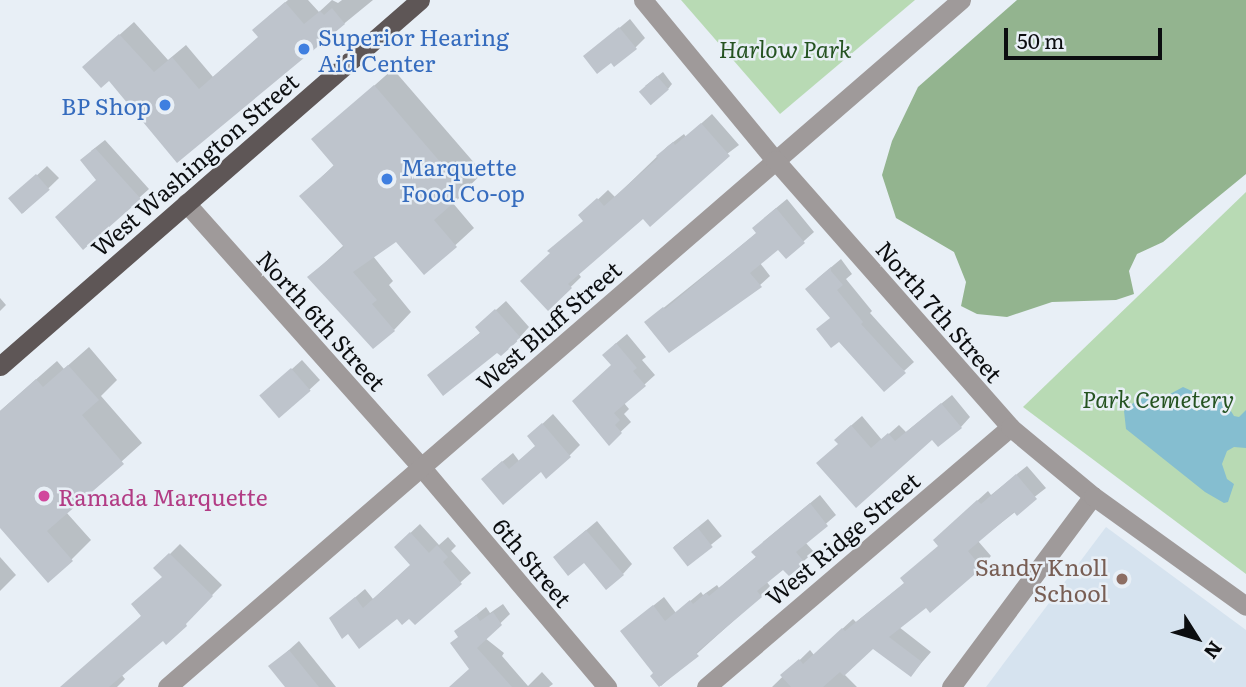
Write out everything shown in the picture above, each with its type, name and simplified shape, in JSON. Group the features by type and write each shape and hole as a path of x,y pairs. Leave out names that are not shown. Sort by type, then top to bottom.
{"main road":[{"name":"West Washington Street","path":"0,366 420,0"}],"street":[{"name":"North 7th Street","path":"643,0 775,160 1010,427 1093,496 1246,607"},
{"name":"West Bluff Street","path":"167,687 961,0"},
{"name":"North 6th Street","path":"186,203 422,468"},
{"name":"West Ridge Street","path":"706,687 1010,427"},
{"name":"6th Street","path":"422,468 607,687"},
{"path":"951,687 1093,496"}],"shaded area":[{"name":"Sandy Knoll School","path":"1106,527 1246,630 1246,687 986,687"}],"green space":[{"name":"Harlow Park","path":"681,0 915,0 780,114"},
{"path":"1017,0 1246,0 1246,174 1163,242 1137,254 1129,271 1134,294 1116,300 1052,302 1007,317 977,314 961,306 966,282 954,252 896,218 882,175 892,141 918,87"},
{"name":"Park Cemetery","path":"1246,192 1246,574 1023,407"}],"water":[{"path":"1183,387 1192,391 1192,408 1197,411 1213,397 1226,403 1234,416 1239,417 1246,410 1246,448 1234,447 1227,451 1222,464 1227,479 1234,484 1228,502 1224,503 1205,492 1126,429 1124,411 1138,399 1170,394"}],"building":[{"path":"285,2 304,24 320,11 324,15 332,8 345,24 177,163 109,81 101,88 82,67 119,34 154,72 172,57 199,89 258,37 252,30"},
{"path":"619,27 637,49 614,67 611,63 597,74 583,56"},
{"path":"657,76 669,90 651,105 639,92"},
{"name":"Marquette Food Co-op","path":"374,85 466,192 434,220 457,247 424,275 396,242 353,272 377,300 372,304 395,331 373,349 307,277 344,247 299,196 334,166 311,139"},
{"path":"701,123 730,156 650,227 643,219 568,284 572,288 548,311 520,281 550,253 547,251 583,221 578,215 597,198 604,206 658,158 656,156 673,142 675,145"},
{"path":"95,148 141,199 83,250 55,217 96,180 80,160"},
{"path":"36,174 50,190 22,214 8,198"},
{"path":"776,208 805,243 786,259 778,250 750,273 762,287 669,353 644,322 663,307 665,309 756,233 752,228"},
{"path":"831,267 831,271 843,285 837,290 863,322 861,324 906,373 884,392 839,342 831,348 816,329 830,318 805,289"},
{"path":"495,309 521,338 501,356 497,353 443,396 427,375 480,333 475,327"},
{"path":"616,343 637,368 633,371 646,386 614,413 620,420 615,425 622,433 609,446 572,401 611,365 602,355"},
{"name":"Ramada Marquette","path":"68,365 99,400 82,415 124,464 47,531 73,561 48,583 0,528 0,411 36,379 43,387"},
{"path":"291,368 311,391 279,418 259,396"},
{"path":"941,403 962,428 938,447 932,440 856,508 816,463 838,444 834,440 851,425 871,448 888,433 895,441"},
{"path":"542,423 571,457 546,479 541,472 503,505 481,479 502,461 509,469 535,446 527,436"},
{"path":"1016,474 1037,499 1017,516 1014,512 968,551 982,568 930,613 926,608 889,637 922,662 911,677 873,649 844,676 840,672 823,687 791,687 780,675 799,659 803,664 842,628 845,631 904,583 900,578 938,546 933,540 977,500 981,504"},
{"path":"810,503 828,526 796,552 805,563 789,576 783,570 757,591 762,597 696,653 699,656 659,687 650,676 653,673 620,631 653,605 665,621 690,600 693,604 706,593 709,596 756,557 751,552"},
{"path":"698,528 713,547 688,567 673,548"},
{"path":"586,530 624,575 606,590 584,563 568,576 553,557"},
{"path":"410,532 429,553 437,545 448,557 443,562 462,584 415,625 409,619 402,625 397,619 359,649 348,634 342,639 329,618 355,597 363,608 410,565 394,547"},
{"path":"169,553 213,596 166,645 163,641 109,687 60,687 141,616 131,604 162,577 153,568"},
{"path":"493,612 502,625 477,648 512,687 449,687 469,669 450,643 458,637 454,631 476,615 480,621"},
{"path":"289,650 319,687 285,687 268,666"}],"place":[{"name":"Superior Hearing Aid Center","path":"304,49"},
{"name":"BP Shop","path":"165,105"},
{"name":"Marquette Food Co-op","path":"387,179"},
{"name":"Ramada Marquette","path":"44,496"},
{"name":"Sandy Knoll School","path":"1122,579"}]}
